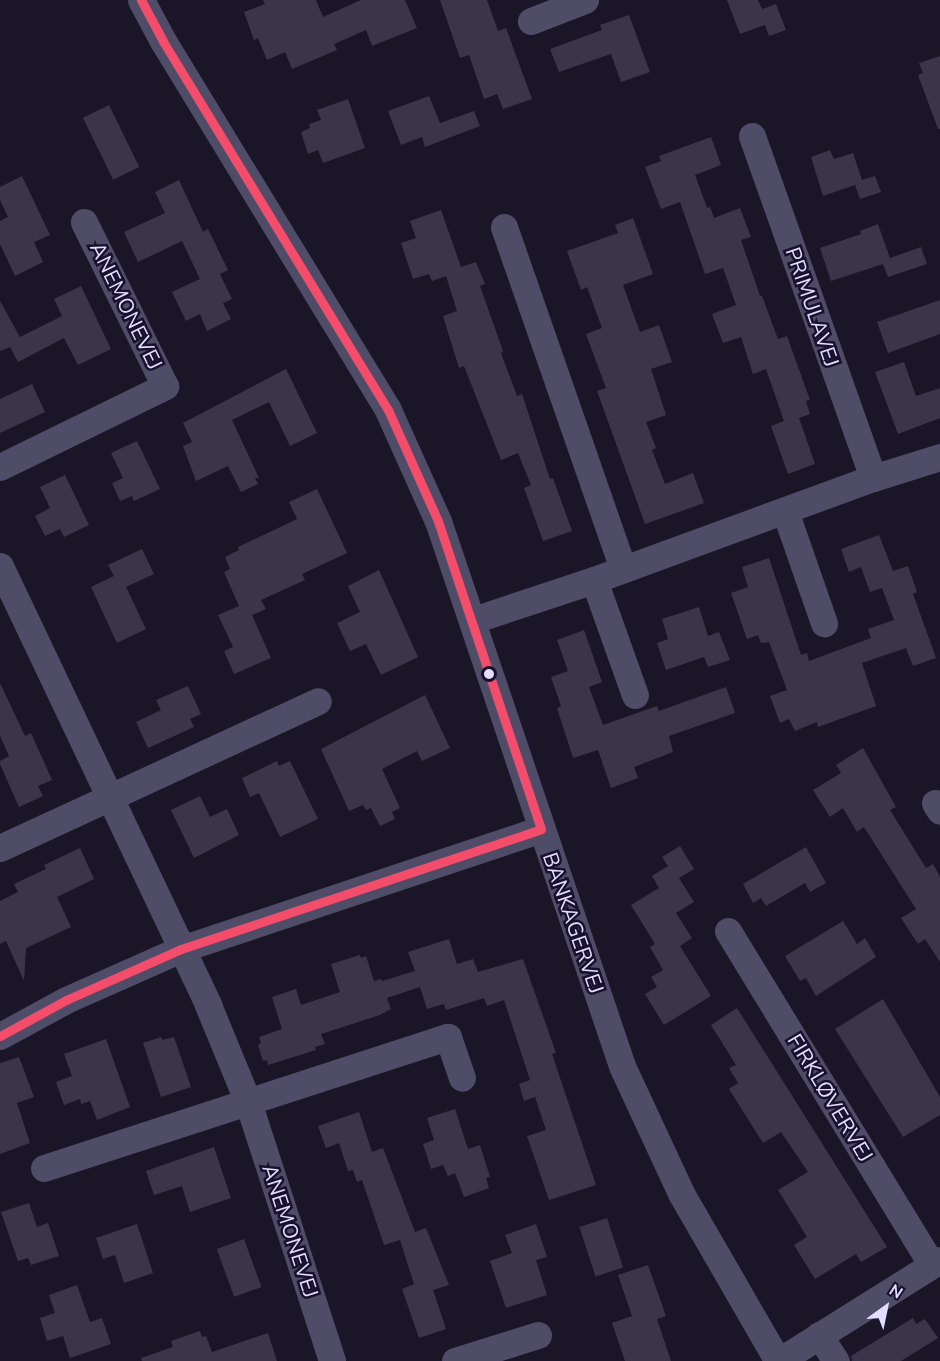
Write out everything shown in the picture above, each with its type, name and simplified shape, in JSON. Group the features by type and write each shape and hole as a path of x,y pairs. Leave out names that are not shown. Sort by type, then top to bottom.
{"street":[{"name":"BANKAGERVEJ","path":"141,0 163,41 322,297 388,410 438,521 622,1066 682,1195 779,1361"},
{"path":"531,21 585,0"},
{"name":"PRIMULAVEJ","path":"752,136 873,478"},
{"name":"ANEMONEVEJ","path":"0,467 165,386 84,222"},
{"path":"504,226 623,569"},
{"path":"473,620 594,580 873,478 940,457"},
{"path":"785,511 824,623"},
{"name":"ANEMONEVEJ","path":"0,566 208,1005 248,1102 332,1361"},
{"path":"594,580 635,695"},
{"path":"0,848 318,701"},
{"path":"0,1036 66,1000 181,949 541,829"},
{"name":"FIRKLØVERVEJ","path":"728,931 936,1262 779,1361"},
{"path":"44,1168 448,1037 462,1078"},
{"path":"455,1361 538,1335"},
{"path":"819,1335 836,1361"}],"building":[{"path":"263,0 316,0 323,17 361,0 405,0 417,28 372,46 366,30 334,44 337,50 292,69 285,52 267,60 258,38 254,40 244,12 265,4"},
{"path":"440,0 487,0 498,31 506,28 532,99 503,109 497,94 484,99 469,55 460,58"},
{"path":"727,0 758,0 762,9 776,4 786,30 769,36 765,25 740,34"},
{"path":"629,15 650,72 621,82 611,54 559,72 550,49 602,30 600,25"},
{"path":"940,56 940,129 938,129 918,75 923,73 919,63"},
{"path":"429,96 440,123 474,111 480,126 425,147 422,137 401,145 388,111"},
{"path":"348,99 365,148 323,163 318,150 308,154 301,132 310,128 309,124 321,120 317,110"},
{"path":"109,105 139,167 113,180 83,118"},
{"path":"711,137 721,165 695,175 707,208 710,207 714,218 740,208 751,237 741,240 760,296 762,296 778,339 787,336 810,400 806,401 810,414 799,418 815,464 788,474 771,426 784,421 766,369 753,374 741,337 723,343 712,314 736,305 723,268 705,274 680,202 661,209 645,167 661,161 659,156"},
{"path":"830,150 834,159 853,153 862,180 875,176 881,192 860,199 855,185 823,196 811,157"},
{"path":"22,176 50,235 34,242 43,262 15,276 0,244 0,221 8,217 0,200 0,187"},
{"path":"179,180 203,232 208,229 228,270 220,274 232,299 223,303 231,319 207,331 200,314 186,321 172,292 200,279 182,241 138,262 124,232 165,213 155,192"},
{"path":"441,210 461,267 476,262 485,284 480,286 503,351 501,353 517,396 522,394 550,479 553,478 572,531 543,541 524,488 531,485 518,453 501,460 464,366 459,368 443,316 457,311 446,276 432,281 429,274 413,279 401,243 416,238 410,221"},
{"path":"633,218 653,274 623,285 640,332 659,325 672,362 651,369 666,415 646,422 656,448 652,450 665,484 693,473 704,503 645,524 597,391 606,388 586,334 602,328 587,287 581,290 567,251 618,233 615,225"},
{"path":"878,224 890,258 921,247 927,264 888,277 883,264 831,281 820,248 861,234 860,231"},
{"path":"81,286 111,349 78,365 64,338 18,362 10,347 0,351 0,301 20,337 62,316 54,299"},
{"path":"940,300 940,334 888,353 877,322"},
{"path":"904,362 916,396 940,388 940,418 898,434 875,372"},
{"path":"286,369 317,433 290,446 269,402 232,420 259,478 255,478 258,484 241,492 228,466 196,481 183,446 192,442 183,423"},
{"path":"32,384 45,412 0,433 0,399"},
{"path":"137,441 160,489 134,501 132,496 120,501 112,483 123,478 111,453"},
{"path":"65,475 89,525 64,537 60,529 45,536 35,516 50,508 40,487"},
{"path":"317,489 347,553 302,574 305,580 261,600 266,609 252,615 271,658 234,674 224,651 233,647 218,615 239,606 224,572 230,569 225,557 239,550 238,547 297,519 289,502"},
{"path":"879,535 893,571 908,566 917,592 913,594 936,658 913,666 906,648 862,663 876,706 818,727 817,722 795,731 789,719 780,723 770,696 787,690 769,642 761,643 758,635 747,639 731,593 748,587 742,567 769,558 801,655 807,653 809,661 871,638 868,629 894,620 882,588 870,592 861,567 849,572 841,549"},
{"path":"142,549 154,574 126,587 146,629 117,643 91,587 114,576 108,565"},
{"path":"379,570 418,657 381,675 366,644 350,651 337,623 360,612 348,586"},
{"path":"699,607 708,636 719,632 730,660 708,667 704,657 666,670 657,643 668,639 662,619"},
{"path":"584,630 602,682 589,687 603,725 657,706 659,711 726,687 735,713 669,736 673,752 634,767 638,778 611,788 598,750 573,758 557,708 561,706 551,677 568,671 557,640"},
{"path":"0,683 25,736 31,733 52,780 38,786 43,796 19,807 0,764 0,761 9,756 0,736"},
{"path":"188,686 201,714 190,719 194,727 148,748 136,722 161,710 156,700"},
{"path":"425,695 450,748 422,761 417,751 382,769 400,808 392,812 395,819 380,826 371,808 366,810 363,805 349,811 321,749"},
{"path":"863,748 896,807 890,810 926,868 933,864 940,877 940,962 925,939 918,944 901,918 916,909 864,827 857,832 843,808 830,817 813,790 841,773 836,765"},
{"path":"277,761 279,766 290,761 318,819 280,837 259,793 250,797 242,778"},
{"path":"200,796 210,817 227,809 239,835 194,858 171,810"},
{"path":"680,846 694,869 679,878 694,902 676,913 692,938 680,946 711,996 664,1025 645,994 657,987 651,977 663,970 650,947 655,944 631,905 659,888 652,876 668,866 662,857"},
{"path":"806,847 826,883 810,892 805,883 766,906 761,898 753,903 743,884"},
{"path":"80,848 94,879 57,897 71,927 26,948 24,981 6,941 0,944 0,901 18,892 14,884 46,869 44,865"},
{"path":"843,921 857,944 865,938 876,957 816,996 806,978 800,981 785,956"},
{"path":"449,939 457,964 473,959 478,972 523,959 556,1053 552,1054 596,1185 549,1200 527,1136 546,1130 535,1097 524,1101 519,1084 530,1080 504,1000 487,1006 484,998 446,1010 444,1004 427,1009 420,987 387,998 391,1009 380,1015 321,1034 325,1044 315,1047 316,1050 268,1065 267,1060 263,1061 258,1045 261,1043 259,1037 282,1029 272,997 296,989 301,1005 340,992 331,964 360,955 361,958 366,956 374,981 381,979 382,981 415,971 408,952"},
{"path":"883,999 940,1097 940,1115 903,1137 835,1029"},
{"path":"737,1008 887,1247 861,1262 856,1254 815,1279 794,1245 807,1237 778,1190 808,1172 781,1132 763,1143 729,1089 738,1083 729,1068 736,1065 711,1025"},
{"path":"161,1037 162,1040 174,1037 191,1087 161,1097 143,1043"},
{"path":"106,1039 130,1107 97,1120 90,1101 81,1104 80,1099 64,1105 56,1082 72,1076 64,1054"},
{"path":"19,1057 34,1097 17,1103 30,1143 0,1154 0,1063"},
{"path":"455,1109 468,1149 480,1145 490,1177 486,1178 489,1188 464,1197 455,1173 448,1176 443,1165 431,1169 423,1144 434,1140 427,1118"},
{"path":"359,1112 372,1152 383,1148 415,1232 426,1228 449,1285 433,1290 446,1329 419,1338 402,1289 414,1284 400,1240 384,1245 362,1180 357,1182 353,1170 348,1171 339,1143 326,1148 318,1126"},
{"path":"214,1147 231,1198 190,1212 182,1186 154,1195 146,1171"},
{"path":"29,1203 37,1227 48,1223 59,1256 31,1265 28,1258 18,1261 1,1212"},
{"path":"607,1218 623,1267 595,1276 579,1227"},
{"path":"137,1224 153,1273 124,1283 115,1255 103,1259 96,1238"},
{"path":"536,1224 547,1257 536,1260 547,1295 506,1308 490,1261 512,1253 505,1235"},
{"path":"244,1239 261,1287 234,1297 217,1249"},
{"path":"648,1265 666,1316 657,1319 671,1361 625,1361 612,1323 632,1316 618,1275"},
{"path":"77,1285 90,1322 102,1318 111,1344 70,1358 63,1336 47,1341 40,1318 55,1313 49,1295"},
{"path":"913,1318 916,1324 925,1319 938,1338 901,1361 852,1361 851,1356"},
{"path":"200,1331 202,1337 206,1336 212,1352 268,1333 277,1361 142,1361 141,1358 173,1347 171,1341"}],"transit line":[{"path":"0,1036 66,1000 181,949 541,829 438,521 388,410 163,41 141,0"}]}
